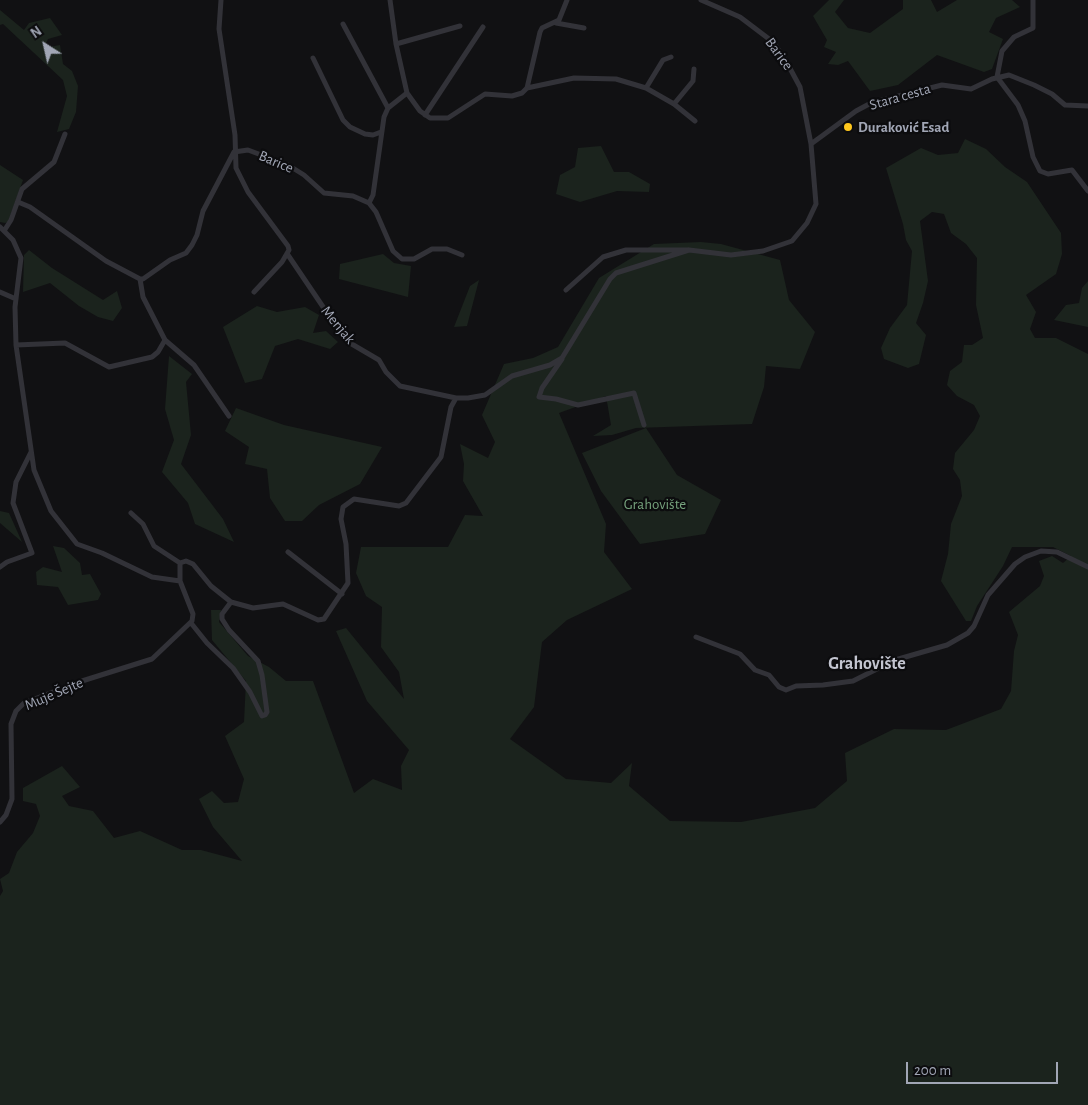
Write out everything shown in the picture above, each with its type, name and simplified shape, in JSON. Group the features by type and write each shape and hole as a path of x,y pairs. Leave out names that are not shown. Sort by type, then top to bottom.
{"street":[{"name":"Menjak","path":"221,0 219,29 235,135 234,152 236,168 270,224 288,246 288,254 340,332 350,342 379,360 386,372 400,386 456,398"},
{"path":"390,0 396,44 407,93 425,115 438,119 448,118 485,94 512,96 522,93 528,88 574,78 616,79 646,88 674,104 695,121"},
{"path":"556,23 567,0"},
{"name":"Barice","path":"701,0 740,17 773,42 800,87 811,144"},
{"path":"998,77 1002,50 1014,37 1033,28 1032,0"},
{"path":"528,88 542,28 556,23 584,28"},
{"path":"343,24 388,108"},
{"path":"396,44 460,26"},
{"path":"425,115 483,27"},
{"path":"646,88 663,60 671,57"},
{"path":"313,58 343,120 350,127 365,134 373,135 381,132"},
{"path":"674,104 693,80 694,69"},
{"path":"998,77 1009,75 1028,82 1052,94 1065,105 1088,106"},
{"path":"998,77 1006,86 1021,112 1031,150 1040,171 1048,174 1072,170 1088,191"},
{"name":"Stara cesta","path":"811,144 856,111 871,103 942,85 971,89 998,77"},
{"path":"407,93 388,108 381,132 369,204 376,212 393,251 402,259 414,259 432,250 447,249 462,255"},
{"path":"65,134 54,162 22,189 11,220 2,229 13,240 21,258 16,300 16,345 36,476 51,511 76,544 102,553 152,577 180,581"},
{"path":"566,290 603,257 626,250 689,250 731,255 763,252 792,241 807,224 816,204 811,144"},
{"name":"Barice","path":"234,152 248,150 288,165 304,175 324,193 353,196 369,204"},
{"name":"Menjak","path":"140,279 148,277 170,260 186,253 197,235 203,212 234,152"},
{"path":"18,202 30,207 99,257 140,279 143,297 164,340 194,365 229,416"},
{"path":"644,425 634,393 578,405 539,397 542,388 610,279 616,273 689,250"},
{"path":"254,292 288,254"},
{"path":"0,292 16,300"},
{"path":"16,345 65,342 108,367 152,358 158,352 164,340"},
{"path":"180,563 186,561 193,564 211,586 231,602 253,608 283,604 321,620 342,594 348,583 346,544 341,519 343,507 354,500 399,506 406,503 441,457 451,407 456,398 485,394 512,376 550,365 562,358"},
{"path":"0,567 7,562 32,554 13,503 16,482 31,452"},
{"path":"131,513 143,524 154,546 180,563"},
{"path":"696,637 740,654 755,670 769,675 779,687 786,690 796,686 853,681 895,660 947,645 968,633 974,626 988,595 1014,564 1025,557 1041,551 1057,552 1088,567"},
{"path":"288,552 342,594"},
{"path":"180,563 180,581 193,614 191,623 207,643 233,668 250,692 262,716 265,715 264,684 258,661 229,630 222,619 222,614 231,602"},
{"name":"Muje Šejte","path":"0,822 6,815 12,799 11,724 16,711 24,703 57,690 152,659 191,623"}],"green space":[{"path":"829,0 844,0 835,12 848,28 870,33 903,9 903,0 931,0 937,12 957,0 1012,0 1020,7 996,18 989,32 1003,39 992,69 984,72 937,55 898,85 870,91 848,61 838,65 828,64 836,52 824,47 827,40 813,16"},
{"path":"0,10 24,30 29,23 50,18 62,35 48,39 44,48 60,45 63,64 72,71 78,86 76,112 69,129 57,132 67,96 63,80 3,24 0,25"},
{"path":"965,139 986,149 1005,167 1027,182 1061,233 1062,254 1056,274 1026,295 1036,312 1030,329 1035,338 1056,338 1088,354 1088,1105 0,1105 0,896 3,891 0,879 9,873 17,852 33,833 40,816 36,804 23,801 23,788 62,766 80,787 62,796 69,806 93,811 114,838 140,831 182,850 201,850 242,861 213,827 199,799 212,791 224,803 238,802 244,779 225,736 244,722 246,681 212,640 211,610 221,610 219,622 248,656 269,667 286,681 313,681 354,793 373,779 402,790 401,766 409,750 367,701 336,631 346,628 404,699 399,672 381,647 382,607 366,596 356,573 361,547 448,547 465,515 483,516 463,481 464,464 460,444 488,458 495,442 482,415 504,364 533,358 558,347 599,278 654,244 701,242 721,244 780,260 789,300 815,332 800,369 766,366 764,387 752,424 636,428 612,435 593,436 611,425 606,396 559,413 606,524 604,552 632,589 567,620 542,642 534,707 510,739 566,779 611,783 632,763 629,786 670,821 741,822 815,808 847,781 845,753 894,729 946,730 1001,709 1011,691 1014,651 1018,635 1009,612 1040,586 1044,576 1039,561 1052,556 1063,563 1071,556 1053,547 1012,547 1003,566 977,606 971,621 966,621 941,581 948,554 951,524 962,496 960,480 953,469 955,453 974,430 980,416 974,405 957,396 947,385 950,371 962,362 964,345 972,345 983,338 976,305 977,258 966,244 951,233 944,214 932,212 920,221 928,281 916,323 926,335 919,364 908,368 884,359 881,348 890,328 907,305 912,251 906,240 886,168 921,148 938,155 958,153"},
{"path":"601,146 614,172 629,172 650,184 649,192 617,191 580,202 556,194 560,175 575,167 578,148"},
{"path":"0,165 23,180 8,222 5,223 0,222"},
{"path":"29,250 52,268 103,300 117,291 122,308 113,321 98,317 79,306 50,283 23,292 24,255"},
{"path":"383,254 394,263 411,266 408,297 339,279 340,264"},
{"path":"479,280 467,326 454,327 470,286"},
{"path":"1088,281 1088,327 1054,320 1066,305 1079,303 1082,288"},
{"path":"257,306 277,312 305,307 319,315 313,333 326,331 338,342 330,349 298,339 275,346 262,379 245,383 223,327"},
{"path":"169,356 192,374 186,382 191,435 181,464 223,519 234,542 195,524 188,503 162,472 174,440 165,409"},
{"path":"236,408 284,425 382,447 360,484 319,505 302,521 285,521 270,498 267,469 245,464 249,447 225,431"},
{"name":"Grahovište","path":"646,428 677,475 721,500 705,534 640,544 601,491 582,453"},
{"path":"0,511 9,513 22,542 0,523"},
{"path":"53,546 64,548 80,563 82,575 90,574 101,594 98,600 68,605 58,587 37,585 36,572 43,567 62,572"}],"place":[{"name":"Duraković Esad","path":"848,127"}],"district":[{"name":"Grahovište","path":"867,664"}]}
